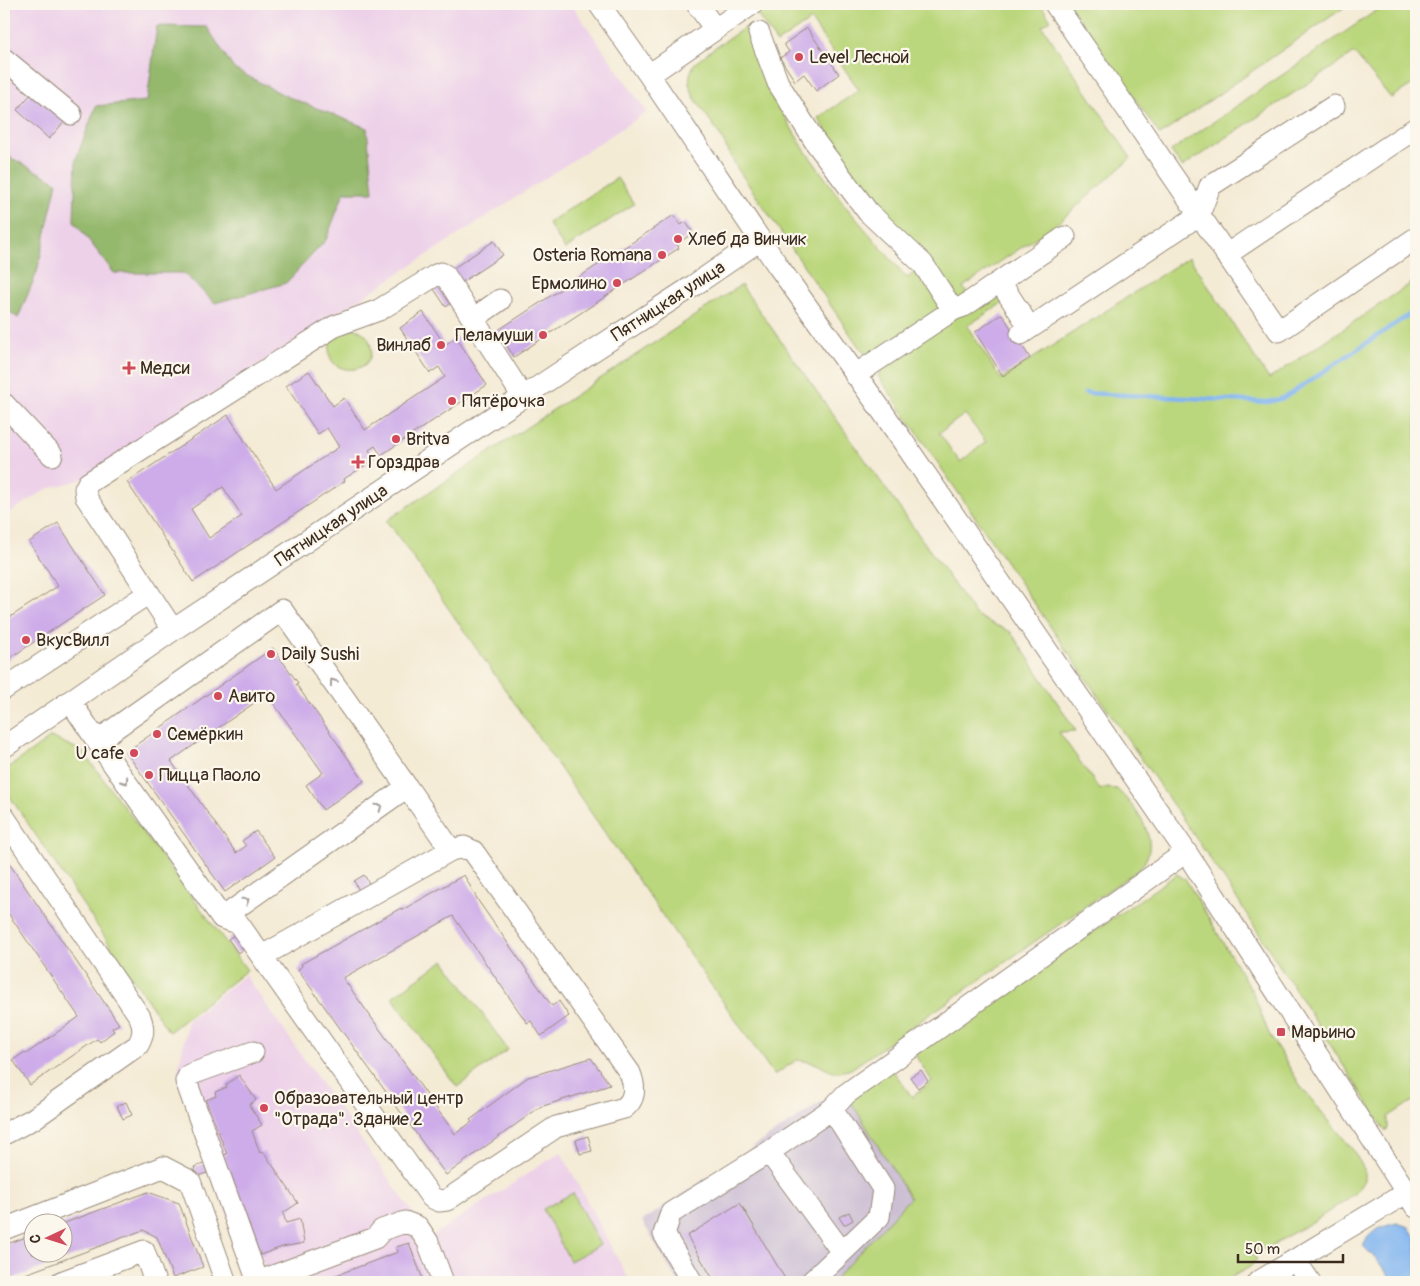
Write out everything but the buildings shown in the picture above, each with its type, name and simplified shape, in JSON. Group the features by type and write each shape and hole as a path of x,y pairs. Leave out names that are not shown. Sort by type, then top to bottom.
{"street":[{"path":"599,4 760,240 1186,852 1411,1200 1295,1260 1258,1282"},
{"path":"697,4 715,29"},
{"path":"649,75 752,4"},
{"path":"1056,4 1279,331 1416,238"},
{"path":"759,33 778,83 816,143 868,212 923,264 953,310"},
{"path":"4,58 71,114"},
{"path":"1000,282 1026,331 1199,215 1210,186 1334,106"},
{"path":"1226,255 1416,128"},
{"path":"855,375 953,310 964,306 1065,237"},
{"name":"Пятницкая улица","path":"4,747 173,630 760,240"},
{"path":"173,630 86,497 85,490 88,483 335,326 379,310 441,273 451,279 473,319 523,397"},
{"path":"473,319 500,300"},
{"path":"4,404 52,454"},
{"path":"4,689 149,593"},
{"path":"97,741 282,610 451,850"},
{"path":"70,701 222,918 238,923 431,1197 439,1201 447,1200 556,1127 624,1108 632,1098 634,1082 630,1073 571,1004 473,852 464,846 451,850 262,956"},
{"path":"222,918 407,787"},
{"path":"4,817 134,1009 144,1028 138,1045 33,1119 4,1134"},
{"path":"692,1282 664,1234 671,1213 769,1152 832,1109 846,1094 1186,852"},
{"path":"253,1052 189,1075 186,1081 258,1282 375,1238 382,1230 405,1222 418,1228 428,1242 443,1282"},
{"path":"811,1282 879,1217 883,1188 832,1109"},
{"path":"769,1152 842,1252"},
{"path":"4,1228 163,1167 190,1181 225,1282"},
{"path":"61,1282 144,1251 156,1282"},
{"path":"1295,1260 1310,1282"}],"shaded area":[{"name":"Медси","path":"4,4 571,4 647,112 83,479 47,489 4,516"},
{"name":"Образовательный центр \"Отрада\". Здание 2","path":"245,975 430,1237 561,1152 630,1282 276,1282 265,1269 258,1248 242,1254 177,1077 188,1020"},
{"path":"842,1088 910,1198 832,1282 678,1282 642,1221"}],"green space":[{"path":"769,4 1040,4 1051,20 1042,26 1131,158 1059,222 963,287 970,298 959,305 866,191 818,118 859,90 811,20 777,43 756,13"},
{"path":"1069,4 1349,4 1160,135"},
{"path":"1386,4 1416,4 1416,82 1391,98 1354,53 1182,167 1171,151"},
{"path":"749,25 766,86 804,149 847,208 907,278 917,271 943,307 871,358 859,347 737,168 720,135 694,97 689,84 694,64"},
{"path":"157,26 207,27 234,69 286,96 367,128 373,192 344,192 326,240 286,283 215,303 183,273 114,273 74,221 76,159 96,106 147,101"},
{"path":"4,154 57,182 37,272 18,318 4,307"},
{"path":"617,178 634,204 565,249 548,223"},
{"path":"1189,257 1269,379 1416,280 1416,1101 1411,1102 1388,1117 1386,1132 1226,882 878,376 884,365 996,291 1004,302 967,326 1001,379","holes":["965,414 986,442 960,462 939,433"]},
{"path":"741,285 975,614 1011,632 1076,731 1059,732 1100,790 1103,788 1117,789 1130,803 1143,822 1149,841 1149,851 1144,863 1138,870 851,1069 841,1072 833,1072 817,1064 797,1060 774,1075 386,521"},
{"path":"354,328 368,338 371,355 366,363 358,368 339,367 332,361 329,351 332,338"},
{"path":"51,737 82,751 247,970 169,1032 4,788 4,771"},
{"path":"1177,874 1186,880 1253,993 1269,1034 1302,1088 1353,1150 1364,1169 1364,1180 1356,1193 1271,1247 1251,1253 1257,1259 1250,1267 1223,1282 832,1282 910,1198 850,1100 892,1069 912,1097 932,1081 915,1055"},
{"path":"444,960 508,1050 457,1087 392,997"},
{"path":"573,1193 600,1245 570,1261 543,1209"}],"water":[{"path":"1397,1223 1409,1227 1416,1239 1416,1282 1393,1282 1378,1261 1363,1246 1368,1236 1372,1233"}],"waterway":[{"path":"1085,393 1268,402 1284,398 1416,310"}],"place":[{"name":"Level Лесной","path":"799,57"},
{"name":"Хлеб да Винчик","path":"678,239"},
{"name":"Osteria Romana","path":"662,255"},
{"name":"Ермолино","path":"617,283"},
{"name":"Пеламуши","path":"543,335"},
{"name":"Винлаб","path":"441,345"},
{"name":"Медси","path":"129,368"},
{"name":"Пятёрочка","path":"452,401"},
{"name":"Britva","path":"396,439"},
{"name":"Горздрав","path":"358,462"},
{"name":"ВкусВилл","path":"26,640"},
{"name":"Daily Sushi","path":"271,654"},
{"name":"Авито","path":"218,696"},
{"name":"Семёркин","path":"157,734"},
{"name":"U cafe","path":"134,753"},
{"name":"Пицца Паоло","path":"149,775"},
{"name":"Марьино","path":"1281,1032"},
{"name":"Образовательный центр \"Отрада\". Здание 2","path":"264,1108"}]}
